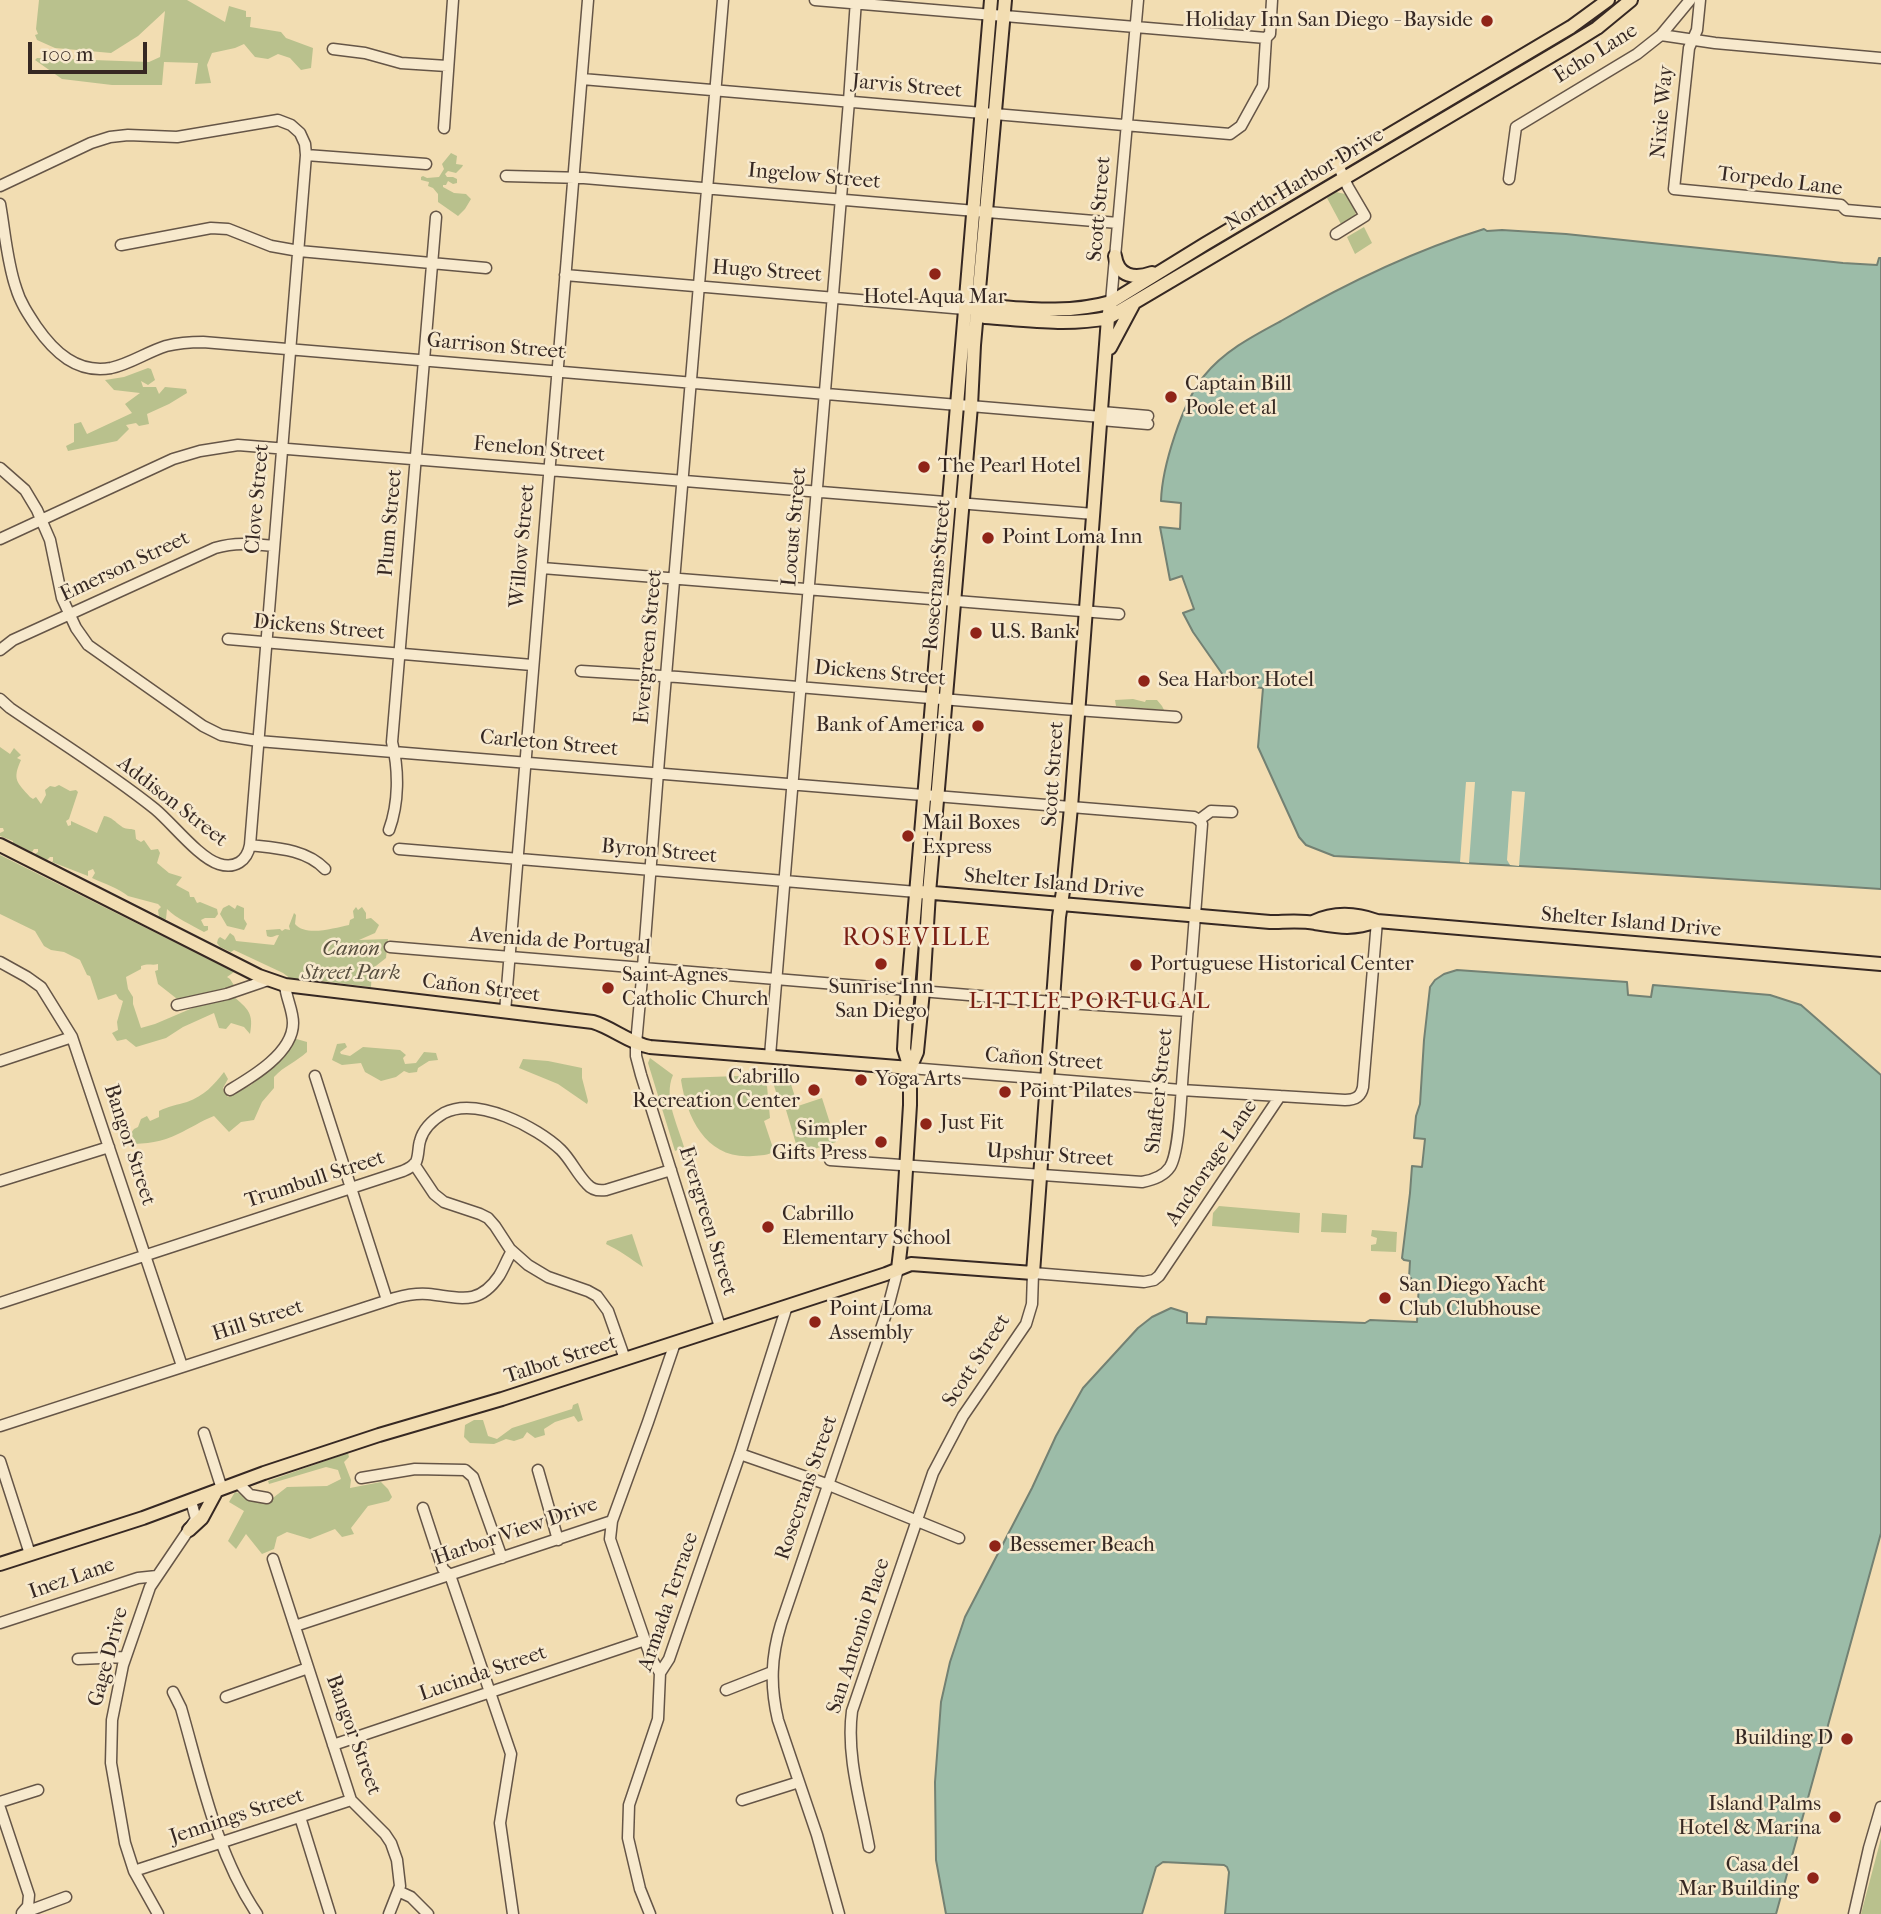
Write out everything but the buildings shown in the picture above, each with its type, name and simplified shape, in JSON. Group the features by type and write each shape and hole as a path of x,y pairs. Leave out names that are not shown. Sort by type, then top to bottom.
{"main road":[{"name":"Rosecrans Street","path":"910,1068 917,1052 923,991 925,795 991,0"},
{"name":"Rosecrans Street","path":"898,1269 907,1165 910,1068 904,1049 908,990 939,796 1004,0"},
{"name":"North Harbor Drive","path":"965,309 979,310 986,306 1062,311 1097,307 1111,302 1571,27 1608,0"},
{"name":"North Harbor Drive","path":"979,310 985,317 1057,323 1080,323 1108,318 1574,42 1629,0"},
{"path":"1115,257 1120,270 1130,276 1148,275 1166,268"},
{"name":"Scott Street","path":"1034,1273 1059,917 1071,807 1111,302"},
{"path":"1106,365 1115,336 1134,303"},
{"name":"Cañon Street","path":"0,845 268,980 285,985 593,1022 636,1044 910,1068"},
{"name":"Shelter Island Drive","path":"923,892 1270,922 1313,922 1334,927 1356,927 1377,921 1881,964"},
{"name":"Talbot Street","path":"0,1564 379,1435 502,1399 911,1264 1034,1273"},
{"path":"189,1530 202,1518 219,1490"},
{"path":"173,1507 187,1516 189,1530"}],"street":[{"path":"444,128 453,0"},
{"name":"Willow Street","path":"505,1012 588,0"},
{"name":"Evergreen Street","path":"720,1327 639,1066 636,1044 723,0"},
{"path":"815,0 1266,38 1270,34 1272,0"},
{"name":"Scott Street","path":"1111,302 1138,0"},
{"path":"1661,35 1690,0"},
{"name":"Nixie Way","path":"1675,189 1689,48 1697,30 1700,0"},
{"name":"Locust Street","path":"770,1056 856,2"},
{"name":"Echo Lane","path":"1509,179 1516,127 1637,54 1661,35 1881,58"},
{"name":"Jarvis Street","path":"582,79 1230,134 1241,126 1263,86 1266,38"},
{"path":"333,49 365,52 401,63 447,66"},
{"path":"0,187 91,143 119,136 177,137 278,120 298,130 305,144 306,155 426,164"},
{"name":"Clove Street","path":"250,845 306,155"},
{"path":"1335,234 1365,216 1338,165"},
{"name":"Ingelow Street","path":"506,176 707,188 1118,223"},
{"name":"Torpedo Lane","path":"1675,189 1840,205 1846,210 1881,213"},
{"name":"Garrison Street","path":"0,204 18,295 57,352 72,362 89,368 109,368 124,364 166,346 186,342 1148,420"},
{"name":"Plum Street","path":"389,830 394,817 396,759 392,743 436,217"},
{"path":"121,245 211,228 228,229 271,246 299,251 486,268"},
{"name":"Hugo Street","path":"565,275 965,309"},
{"name":"Fenelon Street","path":"0,539 186,454 238,445 1094,514"},
{"name":"Carleton Street","path":"0,468 25,490 41,520 50,540 59,586 69,615 83,639 94,651 203,726 221,735 258,741 792,783 1194,817 1199,820 1211,811 1232,812"},
{"name":"Emerson Street","path":"0,650 13,640 215,548 237,543 274,546"},
{"path":"542,568 1119,614"},
{"name":"Dickens Street","path":"228,639 532,665"},
{"name":"Dickens Street","path":"581,671 1176,717"},
{"name":"Addison Street","path":"0,699 144,800 213,862 223,865 236,864 246,857 250,845 307,856 326,869"},
{"name":"Shafter Street","path":"1142,1182 1159,1177 1175,1156 1202,824 1199,820"},
{"name":"Byron Street","path":"399,849 923,892"},
{"name":"Anchorage Lane","path":"1144,1282 1159,1276 1280,1096 1345,1101 1355,1099 1361,1094 1377,921"},
{"name":"Avenida de Portugal","path":"390,947 1188,1011"},
{"name":"Bangor Street","path":"0,962 39,985 72,1037 182,1366"},
{"path":"177,1005 227,994 268,980"},
{"path":"230,1090 276,1057 288,1041 293,1027 293,1016 285,985"},
{"path":"0,1061 72,1037"},
{"name":"Cañon Street","path":"910,1068 1280,1096"},
{"path":"315,1076 387,1300"},
{"name":"Trumbull Street","path":"0,1303 392,1176 414,1164 422,1136 432,1122 451,1110 484,1110 508,1118 543,1136 568,1157 586,1184 598,1191 671,1170"},
{"path":"0,1181 109,1147"},
{"name":"Upshur Street","path":"830,1160 1142,1182"},
{"path":"414,1164 434,1194 444,1202 484,1216 495,1226 512,1251 533,1269 597,1296 608,1311 625,1359"},
{"name":"Hill Street","path":"0,1426 387,1300 412,1294 460,1299 477,1296 498,1278 512,1251"},
{"name":"Rosecrans Street","path":"839,1914 778,1720 772,1688 773,1654 887,1311 898,1269"},
{"name":"Scott Street","path":"917,1521 933,1473 950,1438 1026,1324 1032,1304 1034,1273"},
{"name":"Talbot Street","path":"1034,1273 1144,1282"},
{"name":"Armada Terrace","path":"650,1914 640,1889 628,1838 629,1805 658,1719 660,1673 669,1659 740,1454 787,1306"},
{"name":"Harbor View Drive","path":"295,1626 612,1521 675,1343"},
{"path":"204,1433 219,1490"},
{"path":"740,1454 829,1485 959,1538"},
{"path":"0,1461 30,1554"},
{"path":"361,1478 415,1469 465,1470 473,1477 502,1558"},
{"path":"538,1470 558,1540"},
{"path":"238,1483 250,1495 267,1498"},
{"path":"189,1530 196,1519 191,1501"},
{"path":"423,1508 443,1569 450,1575 511,1754 500,1823 513,1914"},
{"path":"612,1521 610,1539 651,1658 660,1673"},
{"name":"San Antonio Place","path":"869,1847 852,1756 852,1711 917,1521"},
{"name":"Gage Drive","path":"158,1914 134,1871 124,1843 111,1763 112,1720 125,1657 140,1612 157,1576 189,1530"},
{"name":"Bangor Street","path":"273,1559 351,1800 391,1843 397,1860 400,1886 389,1914"},
{"name":"Inez Lane","path":"0,1623 138,1577 157,1576"},
{"name":"Lucinda Street","path":"334,1745 645,1640"},
{"path":"78,1659 125,1657"},
{"path":"226,1697 308,1668"},
{"path":"726,1690 772,1672"},
{"path":"173,1692 181,1708 221,1843 247,1899 257,1914"},
{"path":"742,1800 799,1782"},
{"path":"0,1802 38,1790"},
{"name":"Jennings Street","path":"134,1871 351,1800"},
{"path":"1854,1914 1881,1807"},
{"path":"0,1808 29,1895 28,1906 21,1914"},
{"path":"300,1816 330,1914"},
{"path":"398,1891 411,1897 428,1914"},
{"path":"21,1914 66,1897"}],"green space":[{"path":"39,0 187,0 225,22 229,6 246,11 246,17 251,17 250,27 281,32 286,38 313,48 311,68 301,70 290,58 278,54 268,59 255,57 244,44 212,53 207,65 211,83 195,84 198,63 164,62 162,85 112,85 62,79 35,60 149,62 160,57 165,11 138,36 111,53 55,48 37,40 35,35 38,34 36,29"},
{"path":"451,153 457,156 456,164 463,165 456,173 448,171 445,174 457,179 457,183 448,181 443,187 454,193 466,194 471,199 458,216 438,202 438,194 428,186 429,182 421,180 423,176 439,177 444,169 442,164"},
{"path":"1336,192 1345,194 1356,212 1354,219 1342,226 1327,198"},
{"path":"1364,227 1372,243 1355,254 1347,237"},
{"path":"148,368 155,380 148,385 141,381 143,387 156,387 159,394 165,387 186,389 187,393 147,414 149,424 126,425 129,429 117,441 68,451 66,446 74,442 74,424 81,422 87,434 132,413 125,404 140,393 114,390 105,380 124,377"},
{"path":"1133,699 1145,702 1157,700 1164,710 1116,706 1115,700"},
{"path":"0,747 10,754 14,748 21,755 17,758 21,760 17,780 30,797 36,797 41,804 46,795 45,790 50,786 59,785 78,792 66,821 68,826 71,821 97,833 104,816 124,828 135,830 136,839 141,842 144,840 151,850 158,849 160,853 157,863 169,873 182,877 176,885 189,892 190,897 194,897 197,903 217,909 215,918 201,920 204,926 208,926 208,930 204,932 179,919 167,909 164,920 159,917 158,910 161,907 158,904 128,896 92,878 95,873 93,869 88,871 88,876 52,862 53,857 47,860 35,854 38,849 32,852 0,836 4,831 0,828"},
{"path":"0,855 234,972 227,977 235,987 181,1002 158,984 155,971 158,970 158,964 141,966 141,969 126,977 141,1028 209,1001 233,996 249,1012 250,1034 244,1027 231,1023 226,1029 219,1028 214,1013 166,1038 136,1047 126,1039 117,1041 112,1033 118,1030 117,1022 123,1001 116,994 98,1000 90,976 80,960 44,946 35,931 0,914"},
{"path":"229,905 235,909 237,905 244,908 247,924 244,930 227,926 220,914 223,908"},
{"name":"Canon Street Park","path":"356,907 358,910 362,907 366,919 371,918 379,925 375,933 359,940 388,939 386,958 372,969 371,987 291,979 234,950 231,952 220,947 217,943 220,937 225,940 230,933 236,941 274,945 279,935 269,937 266,930 290,930 294,913 295,924 300,928 320,931 349,925 354,918 353,911"},
{"path":"293,1038 307,1042 307,1052 274,1077 274,1088 262,1102 254,1120 241,1122 229,1132 214,1116 166,1139 129,1144 128,1137 138,1127 141,1119 147,1116 150,1121 159,1117 159,1111 199,1097 224,1072 228,1079 223,1088 228,1097 251,1085 286,1055"},
{"path":"345,1043 347,1047 340,1052 350,1056 363,1047 400,1050 406,1055 403,1058 405,1064 416,1063 424,1052 436,1053 438,1060 429,1061 418,1068 417,1072 404,1071 396,1077 381,1081 365,1072 361,1063 342,1065 332,1060 337,1044"},
{"path":"650,1058 673,1075 670,1084 671,1102 684,1147 675,1151 648,1063"},
{"path":"523,1059 582,1068 587,1104 558,1084 519,1068"},
{"path":"787,1072 797,1103 781,1108 771,1076"},
{"path":"756,1077 767,1086 770,1118 764,1121 774,1151 769,1154 737,1155 723,1151 702,1134 688,1109 682,1078"},
{"path":"822,1098 836,1142 799,1154 786,1110"},
{"path":"1219,1206 1300,1213 1299,1233 1212,1226 1213,1213"},
{"path":"1322,1213 1347,1215 1346,1233 1321,1232"},
{"path":"1372,1230 1397,1232 1396,1252 1371,1251 1371,1245 1376,1244 1377,1238 1371,1236"},
{"path":"632,1234 643,1267 606,1244 607,1241"},
{"path":"578,1403 583,1420 578,1422 574,1416 555,1422 544,1429 545,1435 535,1438 527,1432 523,1438 514,1441 506,1439 494,1444 470,1443 464,1437 465,1425 474,1420 483,1420 488,1436 497,1439 512,1428 572,1409 573,1405"},
{"path":"348,1453 349,1457 344,1462 351,1480 350,1488 381,1482 392,1497 389,1501 368,1506 351,1528 354,1534 342,1537 335,1529 310,1539 287,1532 277,1537 274,1549 262,1554 246,1534 236,1549 228,1541 244,1511 229,1502 235,1492 242,1494 247,1500 269,1501 287,1487 327,1486 341,1479 338,1470 326,1467 269,1484 268,1481"},
{"path":"1881,1838 1881,1914 1861,1914 1879,1846"}],"shaded area":[{"path":"1484,229 1566,234 1843,263 1877,265 1881,258 1881,889 1334,856 1306,845 1299,837 1258,747 1263,688 1230,685 1183,613 1194,609 1182,576 1170,580 1160,527 1180,529 1181,503 1161,501 1165,471 1175,436 1188,402 1204,376 1240,345 1380,269 1431,247"},
{"path":"1457,970 1627,982 1628,995 1651,997 1653,985 1770,995 1801,1005 1881,1075 1881,1533 1776,1914 1225,1914 1229,1872 1227,1867 1163,1862 1156,1867 1142,1914 946,1914 936,1860 935,1782 941,1702 950,1662 965,1617 1083,1388 1138,1328 1152,1317 1171,1308 1187,1313 1187,1323 1206,1324 1207,1317 1365,1323 1370,1320 1417,1322 1419,1282 1411,1281 1410,1261 1402,1258 1412,1166 1422,1167 1425,1139 1414,1138 1420,1104 1430,987 1444,974"}],"pier":[{"path":"1466,782 1475,782 1469,863 1460,862"},
{"path":"1512,791 1525,792 1519,866 1510,865 1507,860"}],"place":[{"name":"Holiday Inn San Diego - Bayside","path":"1487,21"},
{"name":"Hotel Aqua Mar","path":"935,274"},
{"name":"Captain Bill Poole et al","path":"1171,397"},
{"name":"The Pearl Hotel","path":"924,467"},
{"name":"Point Loma Inn","path":"988,538"},
{"name":"U.S. Bank","path":"976,633"},
{"name":"Sea Harbor Hotel","path":"1144,681"},
{"name":"Bank of America","path":"978,726"},
{"name":"Mail Boxes Express","path":"908,836"},
{"name":"Sunrise Inn San Diego","path":"881,964"},
{"name":"Portuguese Historical Center","path":"1136,965"},
{"name":"Saint Agnes Catholic Church","path":"608,988"},
{"name":"Yoga Arts","path":"861,1080"},
{"name":"Cabrillo Recreation Center","path":"814,1090"},
{"name":"Point Pilates","path":"1005,1092"},
{"name":"Just Fit","path":"926,1124"},
{"name":"Simpler Gifts Press","path":"881,1142"},
{"name":"Cabrillo Elementary School","path":"768,1227"},
{"name":"San Diego Yacht Club Clubhouse","path":"1385,1298"},
{"name":"Point Loma Assembly","path":"815,1322"},
{"name":"Bessemer Beach","path":"995,1546"},
{"name":"Building D","path":"1847,1739"},
{"name":"Island Palms Hotel & Marina","path":"1835,1817"},
{"name":"Casa del Mar Building","path":"1813,1878"}],"district":[{"name":"ROSEVILLE","path":"917,939"},
{"name":"LITTLE PORTUGAL","path":"1090,1002"}]}
